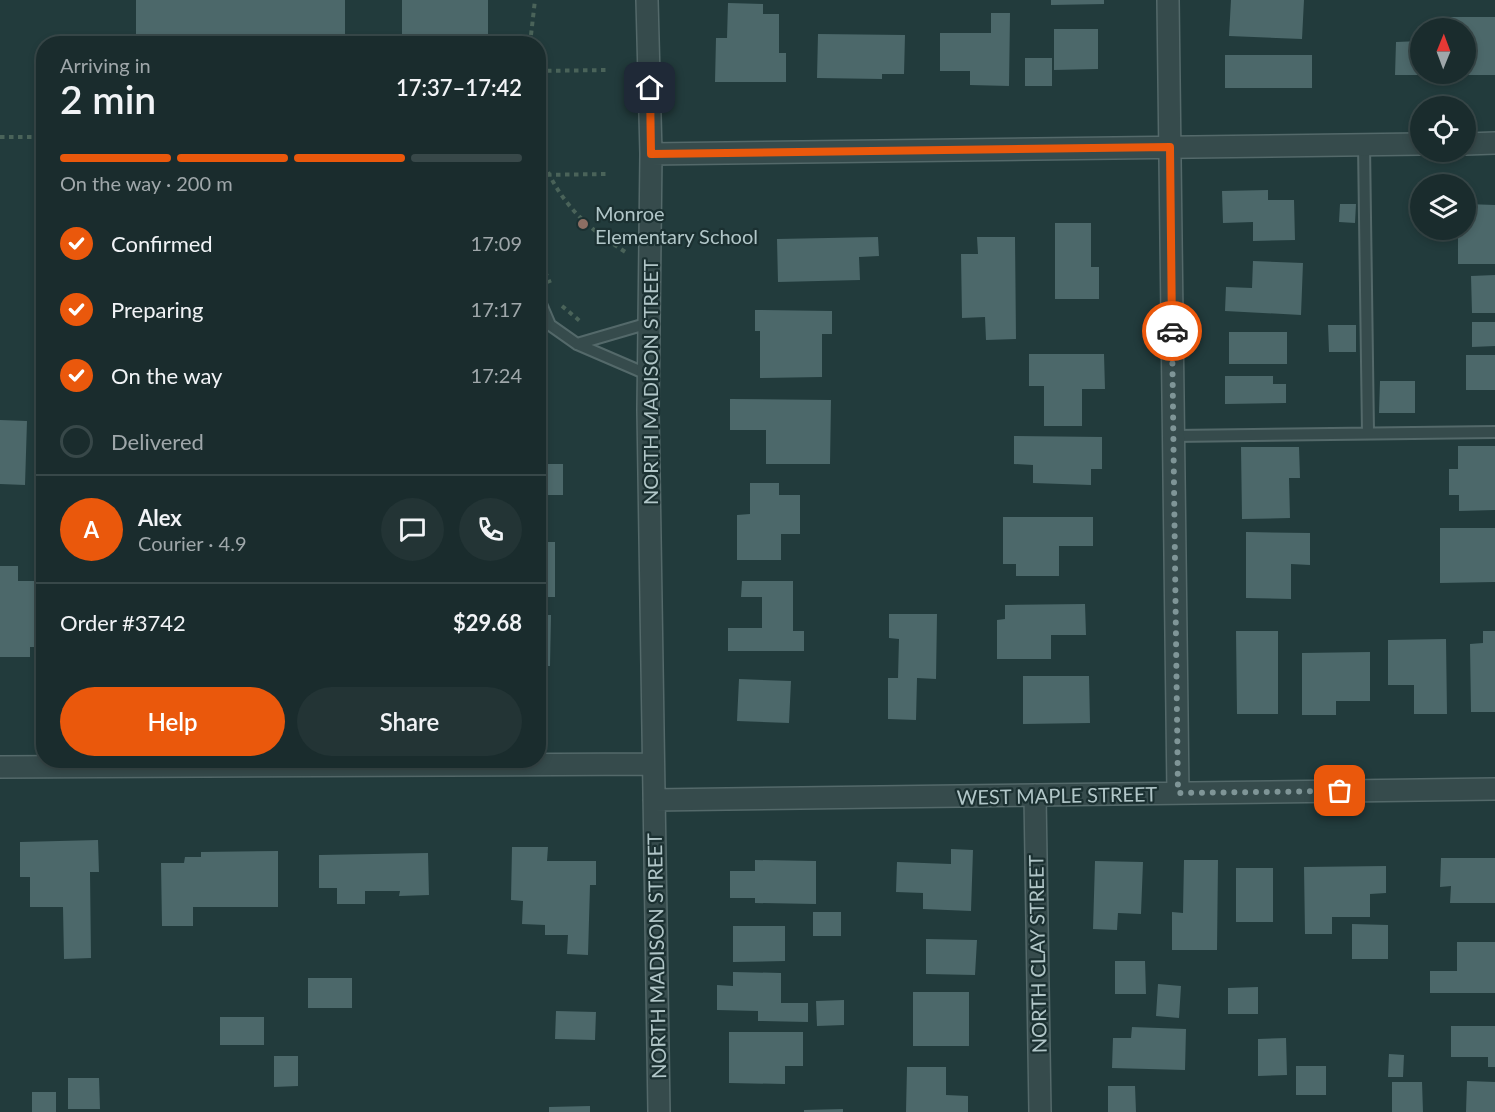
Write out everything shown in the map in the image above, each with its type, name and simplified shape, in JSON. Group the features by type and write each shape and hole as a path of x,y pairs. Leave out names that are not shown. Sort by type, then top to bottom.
{"street":[{"name":"NORTH MADISON STREET","path":"647,0 651,154 649,375 659,1112"},
{"path":"1168,0 1178,793"},
{"path":"1476,144 1495,143"},
{"path":"651,154 1410,144"},
{"path":"546,764 653,764"},
{"path":"0,767 36,767"},
{"name":"WEST MAPLE STREET","path":"654,800 1495,789"},
{"name":"NORTH CLAY STREET","path":"1035,795 1040,1112"}],"lane":[{"path":"1364,145 1368,434"},
{"path":"577,344 649,322"},
{"path":"546,326 577,344 649,375"},
{"path":"1174,436 1495,432"}],"path":[{"path":"532,36 535,0"},
{"path":"546,72 608,70"},
{"path":"0,137 36,137"},
{"path":"546,169 572,211 609,242 650,268"},
{"path":"548,175 609,174"},
{"path":"546,273 551,284"},
{"path":"559,304 580,321 588,324"}],"building":[{"path":"136,0 345,0 345,36 136,36"},
{"path":"402,0 488,0 488,36 402,36"},
{"path":"1051,0 1104,0 1104,4 1051,5"},
{"path":"1231,0 1304,0 1302,39 1229,36"},
{"path":"728,3 763,4 763,14 779,14 779,53 786,53 786,82 715,82 716,38 727,38"},
{"path":"991,13 1010,13 1009,86 970,85 970,71 940,71 940,33 991,33"},
{"path":"1495,17 1495,75 1476,75 1476,18 1439,18"},
{"path":"1054,29 1098,29 1098,69 1054,70"},
{"path":"818,34 905,35 904,74 882,74 882,79 817,78"},
{"path":"1410,41 1410,75 1395,75 1396,42"},
{"path":"1225,55 1312,55 1312,88 1225,88"},
{"path":"1025,58 1052,58 1052,86 1025,86"},
{"path":"1268,190 1268,200 1294,200 1295,240 1253,241 1253,222 1223,223 1222,191"},
{"path":"1340,204 1356,204 1355,223 1339,222"},
{"path":"1476,204 1495,205 1495,264 1458,264 1458,240 1476,240"},
{"path":"1055,223 1091,223 1091,267 1099,267 1099,299 1055,299"},
{"path":"878,237 879,256 859,257 860,280 778,282 777,239"},
{"path":"977,237 1015,237 1016,339 986,340 985,317 962,318 961,254 978,254"},
{"path":"1253,261 1303,263 1301,315 1225,311 1226,287 1252,288"},
{"path":"1495,275 1495,313 1472,313 1471,276"},
{"path":"755,310 832,311 832,334 822,334 822,377 760,378 760,331 755,331"},
{"path":"1472,322 1495,322 1495,346 1472,347"},
{"path":"1328,325 1356,325 1356,352 1329,352"},
{"path":"1229,332 1287,332 1287,364 1229,364"},
{"path":"1029,354 1104,354 1105,389 1082,389 1082,426 1044,426 1044,386 1029,386"},
{"path":"1466,355 1495,355 1495,390 1466,390"},
{"path":"1225,376 1273,376 1273,384 1286,384 1286,403 1225,404"},
{"path":"1380,381 1415,381 1415,413 1379,413"},
{"path":"730,399 831,400 830,464 766,464 766,430 730,430"},
{"path":"0,420 27,421 25,485 0,484"},
{"path":"1014,436 1102,437 1102,469 1091,469 1091,485 1033,483 1033,465 1014,464"},
{"path":"1458,446 1495,446 1495,510 1459,511 1459,495 1449,495 1449,469 1458,469"},
{"path":"1241,447 1299,447 1300,478 1289,478 1290,518 1242,519"},
{"path":"546,464 563,464 563,495 546,495"},
{"path":"750,483 779,483 779,495 800,495 800,534 781,534 781,560 737,560 737,515 750,514"},
{"path":"1003,517 1093,517 1093,546 1059,546 1059,576 1016,576 1016,564 1003,564"},
{"path":"1440,528 1495,528 1495,582 1440,583"},
{"path":"1246,532 1310,533 1310,565 1291,564 1291,599 1246,598"},
{"path":"546,542 555,542 555,597 546,597"},
{"path":"0,566 18,566 18,581 35,581 36,566 36,647 30,647 30,657 0,657"},
{"path":"742,581 793,581 793,631 804,631 804,651 728,651 728,628 762,628 762,597 741,597"},
{"path":"1085,604 1086,635 1051,635 1051,659 997,659 997,620 1005,619 1005,605"},
{"path":"889,614 937,614 936,679 917,678 916,720 888,719 888,678 898,678 899,639 889,638"},
{"path":"546,615 551,615 550,666 546,666"},
{"path":"1236,631 1278,631 1278,714 1237,714"},
{"path":"1483,631 1495,631 1495,712 1471,712 1470,644 1483,643"},
{"path":"1446,639 1447,714 1414,714 1414,685 1388,685 1388,640"},
{"path":"1370,652 1370,701 1336,701 1336,715 1302,715 1302,653"},
{"path":"1023,676 1089,676 1090,723 1023,724"},
{"path":"739,679 791,681 789,723 737,721"},
{"path":"98,840 99,872 90,872 91,958 64,959 63,907 30,907 30,877 20,877 20,842"},
{"path":"512,847 548,847 547,861 596,861 596,885 590,885 588,955 567,954 568,935 545,935 545,925 522,924 523,901 511,900"},
{"path":"951,849 973,850 971,911 923,909 923,893 896,892 897,862 951,864"},
{"path":"278,851 278,907 193,907 193,926 162,926 161,863 184,863 185,857 201,857 201,852"},
{"path":"428,853 429,895 399,896 400,891 365,891 365,904 337,904 337,888 319,888 319,855"},
{"path":"1441,858 1495,858 1495,903 1450,903 1451,886 1440,887"},
{"path":"755,860 816,861 816,904 755,903 755,898 730,898 730,871 755,871"},
{"path":"1184,860 1218,860 1217,950 1172,950 1172,912 1183,913"},
{"path":"1095,861 1143,862 1141,914 1118,913 1117,930 1093,929"},
{"path":"1386,866 1386,893 1370,894 1370,917 1332,917 1332,934 1305,934 1304,867"},
{"path":"1236,868 1273,868 1273,922 1236,922"},
{"path":"813,912 841,912 841,936 813,936"},
{"path":"1352,924 1388,925 1388,959 1352,959"},
{"path":"733,926 785,926 785,961 733,962"},
{"path":"926,939 977,940 975,975 926,974"},
{"path":"1457,942 1495,942 1495,993 1430,993 1430,971 1457,971"},
{"path":"1115,961 1145,961 1146,994 1115,994"},
{"path":"733,972 781,973 781,1003 808,1003 808,1022 758,1021 758,1011 717,1010 717,985 733,986"},
{"path":"308,978 352,978 352,1008 308,1008"},
{"path":"1158,984 1181,986 1179,1018 1156,1016"},
{"path":"1258,987 1258,1014 1228,1014 1228,988"},
{"path":"913,992 969,992 969,1046 913,1046"},
{"path":"844,1000 844,1025 817,1026 816,1001"},
{"path":"556,1011 596,1012 595,1040 555,1039"},
{"path":"220,1017 264,1017 264,1045 220,1045"},
{"path":"1451,1026 1495,1026 1495,1067 1488,1067 1488,1057 1451,1057"},
{"path":"1132,1027 1186,1029 1185,1070 1112,1068 1113,1038 1131,1038"},
{"path":"729,1032 803,1032 803,1066 785,1066 785,1084 729,1083"},
{"path":"1286,1038 1287,1075 1258,1076 1258,1039"},
{"path":"1389,1054 1404,1055 1403,1077 1388,1077"},
{"path":"274,1056 298,1056 298,1086 274,1087"},
{"path":"1296,1066 1326,1066 1326,1095 1296,1095"},
{"path":"907,1067 946,1067 946,1095 968,1096 968,1112 906,1112"},
{"path":"68,1078 99,1078 100,1109 68,1109"},
{"path":"1467,1081 1495,1082 1495,1112 1466,1112"},
{"path":"1392,1082 1422,1082 1423,1112 1392,1112"},
{"path":"1108,1086 1135,1086 1136,1112 1108,1112"},
{"path":"32,1092 56,1092 56,1112 32,1112"},
{"path":"590,1106 590,1112 549,1112 549,1107"},
{"path":"843,1109 843,1112 804,1112 804,1110"}],"way so far":[{"path":"1172,331 1178,793 1340,791"}],"place":[{"name":"Monroe Elementary School","path":"583,224"}],"route":[{"path":"650,88 651,154 1170,147 1172,331"}]}
